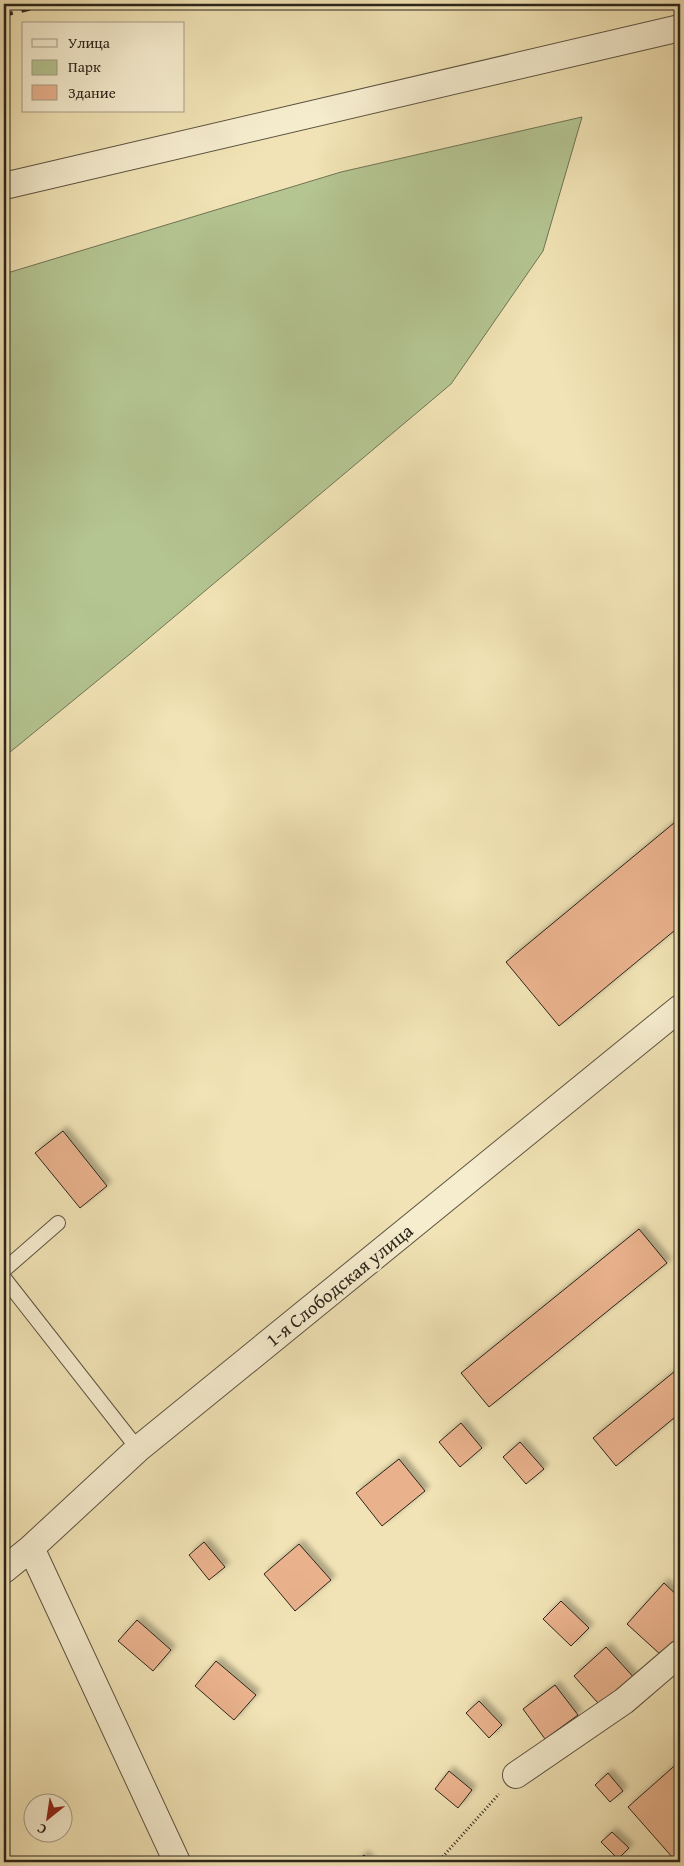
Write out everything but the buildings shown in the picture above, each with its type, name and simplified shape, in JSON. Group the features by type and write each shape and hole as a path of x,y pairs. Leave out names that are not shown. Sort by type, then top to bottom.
{"street":[{"path":"4,186 680,28"},
{"name":"1-я Слободская улица","path":"4,1570 31,1548 138,1449 680,1008"},
{"path":"31,1548 177,1862"},
{"path":"516,1775 624,1701 680,1654"}],"lane":[{"path":"4,1270 58,1223"},
{"path":"4,1278 138,1449"}],"path":[{"path":"438,1862 516,1775"}],"green space":[{"path":"582,117 543,251 451,384 130,654 4,757 4,274 341,172"}],"railway":[{"path":"4,15 49,4"}]}
